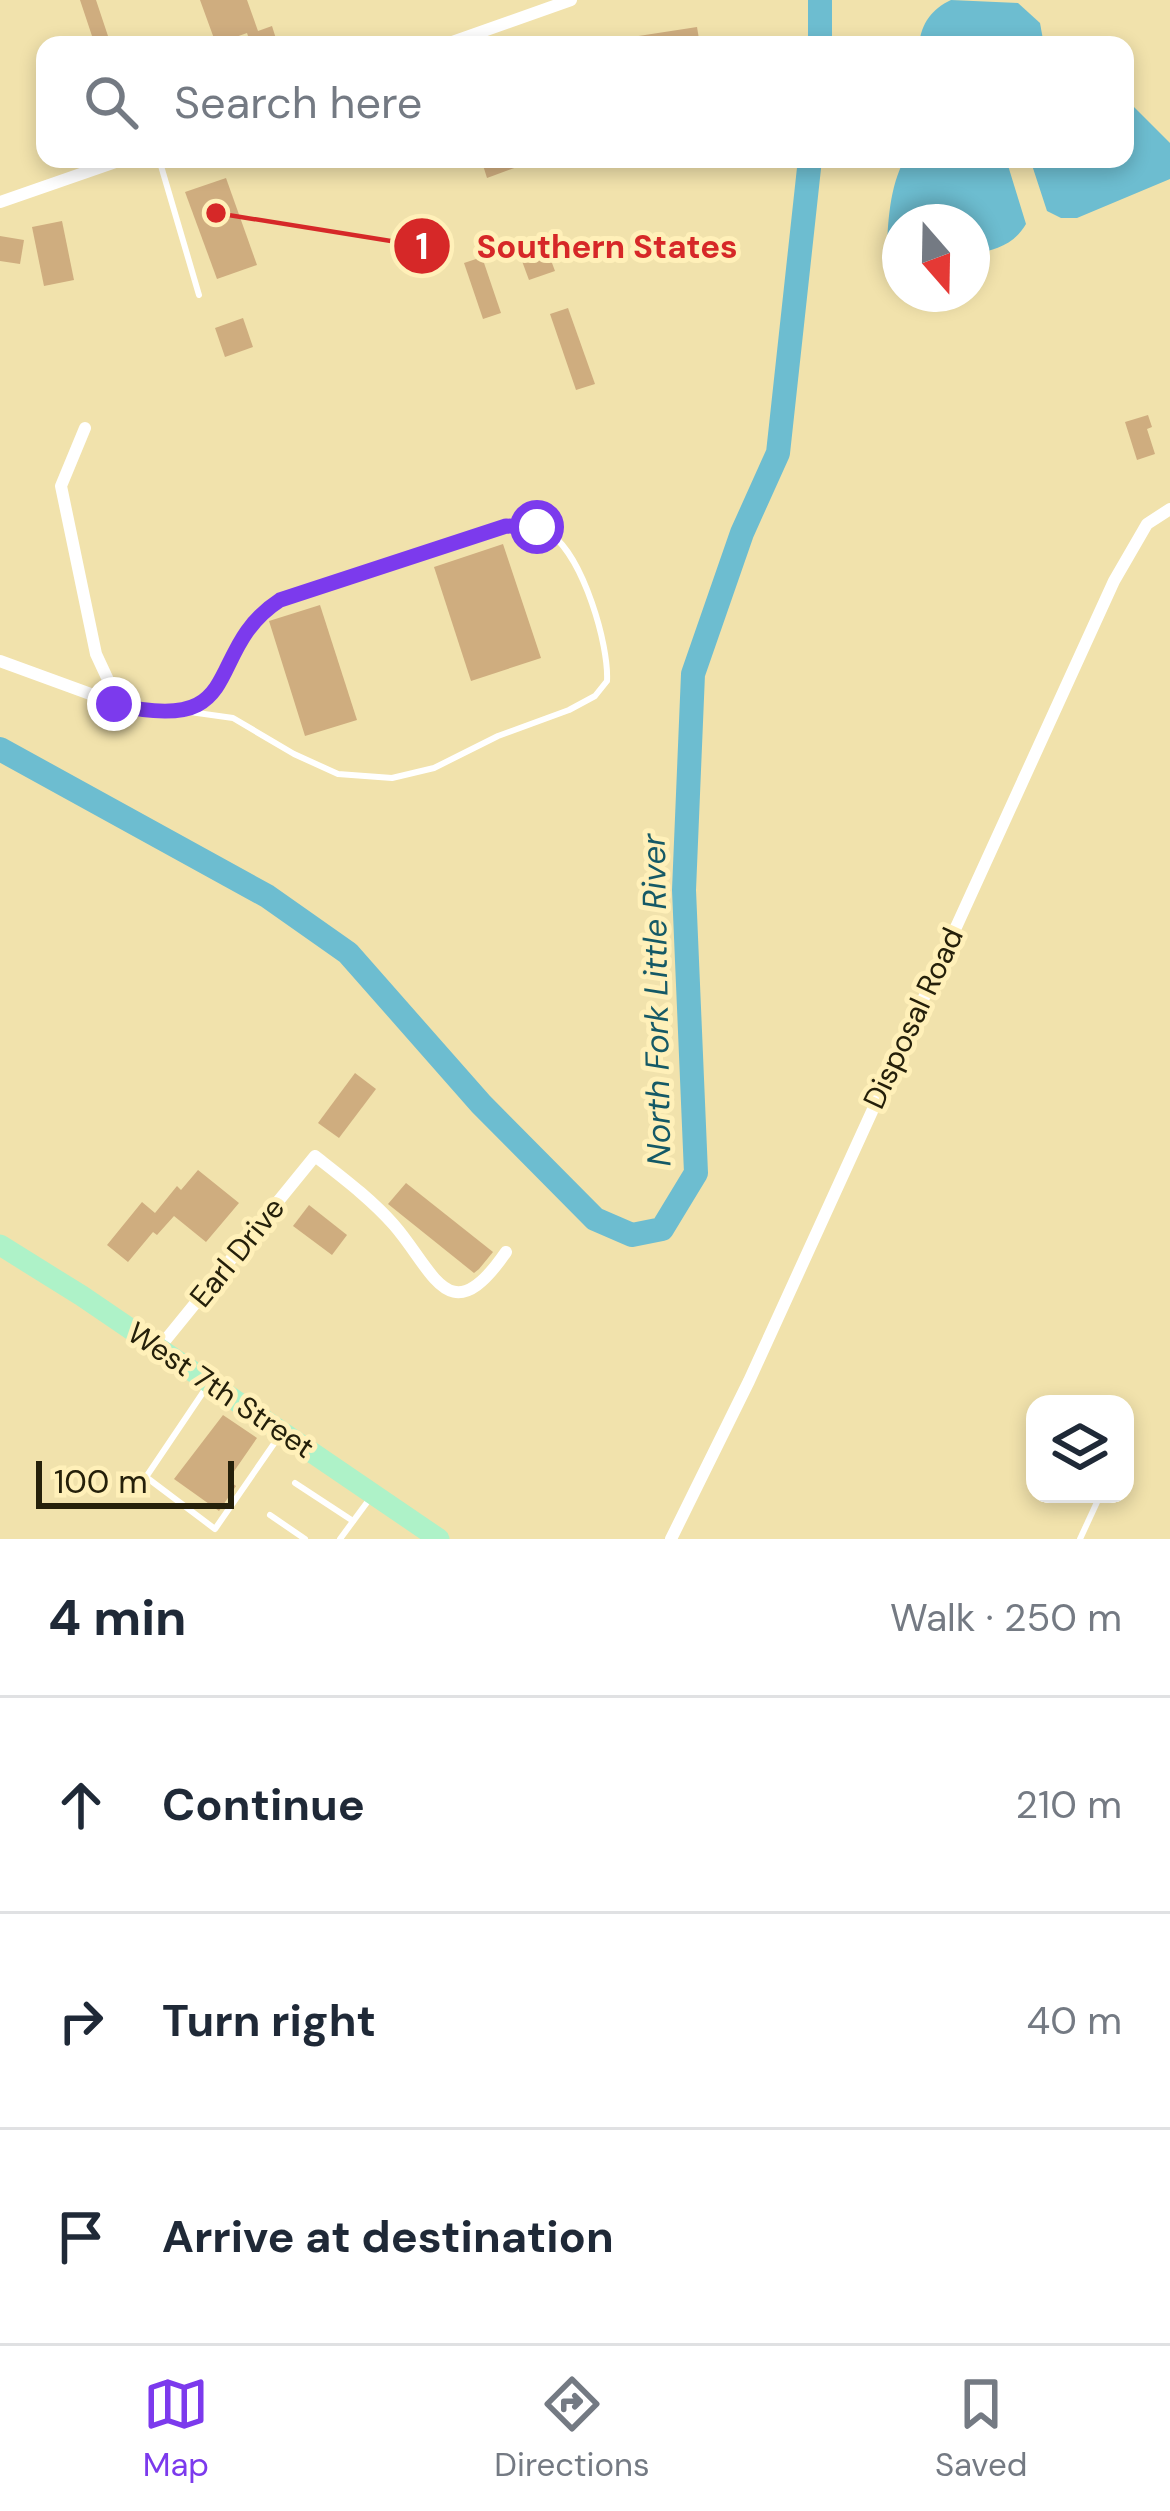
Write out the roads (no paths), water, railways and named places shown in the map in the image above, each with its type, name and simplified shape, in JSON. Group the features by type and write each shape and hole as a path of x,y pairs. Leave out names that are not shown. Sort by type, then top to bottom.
{"main road":[{"name":"West 7th Street","path":"0,1245 439,1539"}],"street":[{"path":"469,36 571,0"},
{"path":"0,202 98,168"},
{"path":"85,428 61,486 96,654 116,697 133,709"},
{"name":"Disposal Road","path":"671,1539 749,1381 1122,564 1147,524 1170,509"},
{"path":"0,661 133,709 183,711"},
{"name":"Earl Drive","path":"159,1348 316,1156 382,1212 430,1276 446,1288 465,1292 478,1287 506,1252"}],"lane":[{"path":"161,168 199,295"},
{"path":"506,526 537,527 561,544 604,637 608,659 608,681 587,702 497,736 434,767 392,778 338,774 233,718 183,711 216,691 244,638 263,612 280,600 506,526"},
{"path":"210,1383 146,1477 215,1529 282,1432"},
{"path":"295,1483 353,1521"},
{"path":"340,1539 373,1494"},
{"path":"1080,1539 1097,1503"},
{"path":"270,1515 305,1539"}],"water":[{"path":"951,0 1018,3 1040,23 1042,36 921,36 938,8"},
{"path":"1134,107 1170,143 1170,179 1077,218 1061,218 1047,211 1033,168 1134,168"},
{"path":"901,168 1009,168 1026,224 1010,242 990,250 990,204 891,204"}],"waterway":[{"name":"North Fork Little River","path":"820,0 820,36"},
{"name":"North Fork Little River","path":"0,749 267,896 348,953 481,1104 595,1219 632,1235 662,1229 696,1173 684,890 693,674 742,533 778,453 809,168"}],"place":[{"name":"Southern States","path":"216,213"}]}
